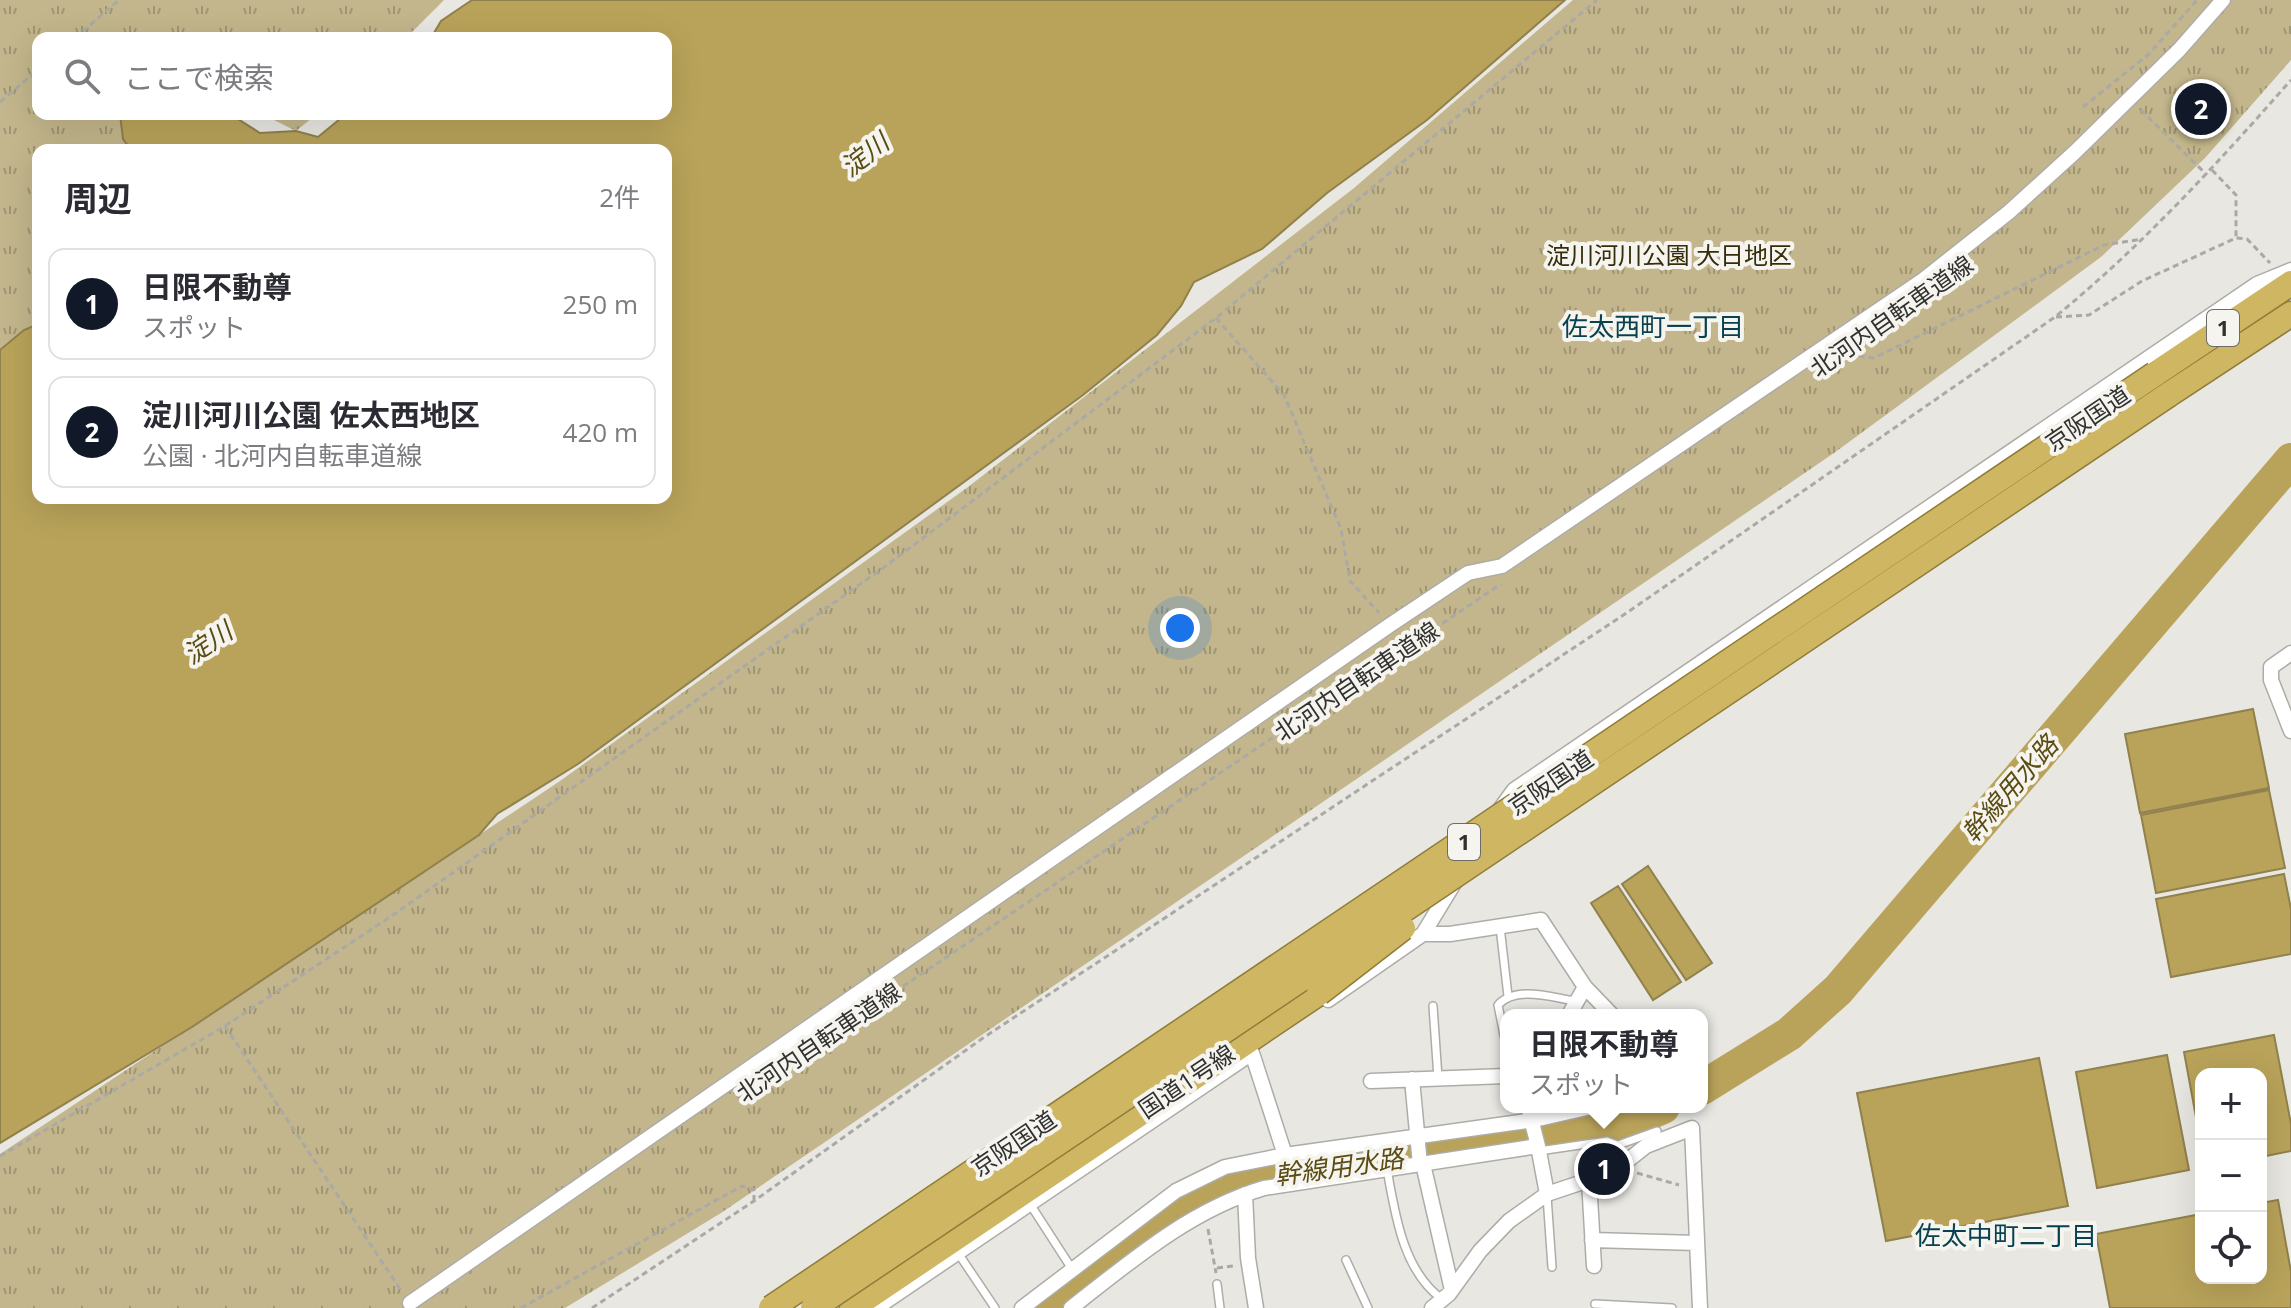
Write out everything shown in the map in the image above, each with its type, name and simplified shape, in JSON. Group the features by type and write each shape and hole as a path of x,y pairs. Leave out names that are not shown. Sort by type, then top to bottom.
{"highway":[{"name":"京阪国道","path":"771,1308 2155,374 2288,276"},
{"name":"京阪国道","path":"813,1308 2291,314"},
{"name":"国道1号線","path":"852,1308 1319,993 1509,839"}],"street":[{"name":"北河内自転車道線","path":"410,1303 1390,625 1468,573 1502,566 1842,337 2009,212 2135,104 2223,0"},
{"path":"886,1305 1423,934 1514,790 2257,284 2288,276"},
{"path":"2291,653 2271,667 2271,680 2291,731"},
{"path":"1423,934 1541,920 1585,987 1606,1009"},
{"path":"1572,1009 1585,987"},
{"path":"1252,1053 1285,1155"},
{"path":"1371,1081 1500,1076"},
{"path":"1412,1079 1416,1139 1445,1300"},
{"path":"1022,1308 1176,1191 1225,1167 1285,1155 1416,1139 1532,1117 1547,1194"},
{"path":"1445,1300 1480,1251 1509,1221 1547,1194 1620,1168 1646,1146 1692,1128 1700,1308"},
{"path":"1071,1308 1203,1212 1245,1194 1421,1163 1538,1147"},
{"path":"1589,1180 1594,1266"},
{"path":"1245,1194 1248,1258 1256,1308"},
{"path":"1592,1240 1697,1243"}],"lane":[{"path":"1500,927 1508,996"},
{"path":"1500,1015 1498,1005 1508,996 1517,994 1576,1001"},
{"path":"1433,1006 1438,1078"},
{"path":"1538,1147 1607,1141 1618,1145 1657,1131"},
{"path":"1387,1169 1393,1207 1414,1269 1427,1288 1445,1300"},
{"path":"1547,1194 1552,1267"},
{"path":"1030,1204 1073,1270"},
{"path":"958,1253 995,1308"},
{"path":"1346,1260 1368,1308"},
{"path":"1217,1284 1220,1308"},
{"path":"1595,1304 1672,1308"}],"path":[{"path":"82,32 119,0"},
{"path":"0,1156 225,1026 409,904 883,568 1216,318 1597,0"},
{"path":"2083,107 2149,54 2197,0"},
{"path":"0,102 32,75"},
{"path":"592,1308 754,1201 983,1038 1625,614 2055,317 2102,279 2208,175 2291,80"},
{"path":"2135,104 2151,100"},
{"path":"2135,104 2208,175"},
{"path":"2212,170 2236,195 2236,238"},
{"path":"2055,317 2070,319 2089,315 2142,281 2236,238 2247,239 2288,276"},
{"path":"1842,337 1860,356 1874,358 2104,245 2143,239"},
{"path":"1216,318 1284,395 1341,529 1350,581 1390,625"},
{"name":"北河内自転車道線","path":"729,1104 1508,580"},
{"path":"225,1026 410,1303"},
{"path":"1620,1168 1695,1190"},
{"path":"521,1308 742,1186 754,1190 754,1201"},
{"path":"1203,1212 1216,1262 1217,1284"}],"green space":[{"path":"0,0 444,0 412,32 32,32 32,120 121,120 127,144 32,144 32,327 0,350"},
{"name":"淀川河川公園 大日地区","path":"1573,0 2291,0 2291,60 2205,158 2101,257 1834,453 721,1213 565,1308 0,1308 0,1154 560,781 968,487 1354,188"},
{"path":"274,120 310,120 296,131"}],"water":[{"name":"淀川","path":"472,0 1565,0 1427,120 1327,193 1262,249 1194,282 1181,306 1157,335 1083,395 578,764 497,814 479,835 192,1027 0,1143 0,350 32,327 32,504 672,504 672,144 127,144 123,139 121,120 239,120 260,133 296,131 318,137 339,120 672,120 672,32 435,32 441,21"},
{"path":"2253,709 2269,788 2140,813 2125,734"},
{"path":"2269,790 2285,868 2156,893 2141,815"},
{"path":"1648,866 1712,963 1686,980 1622,884"},
{"path":"2284,874 2291,909 2291,954 2171,977 2156,899"},
{"path":"1618,886 1681,982 1653,1000 1591,903"},
{"path":"2274,1035 2291,1124 2291,1151 2267,1156 2267,1068 2195,1068 2195,1112 2184,1052"},
{"path":"2167,1055 2189,1170 2097,1188 2076,1072"},
{"path":"2039,1058 2068,1206 1886,1241 1857,1093"},
{"path":"2278,1200 2291,1272 2291,1308 2110,1308 2096,1234 2195,1215 2195,1284 2267,1284 2267,1202"}],"waterway":[{"name":"幹線用水路","path":"1708,1084 1789,1034 1838,990 2291,460"},
{"name":"幹線用水路","path":"1050,1308 1191,1202 1225,1184 1265,1174 1578,1132 1625,1123 1649,1113"}],"place":[{"name":"淀川河川公園 佐太西地区","path":"2201,109"},
{"name":"日限不動尊","path":"1604,1169"}],"district":[{"name":"佐太西町一丁目","path":"1653,327"},
{"name":"佐太中町二丁目","path":"2006,1236"}]}
